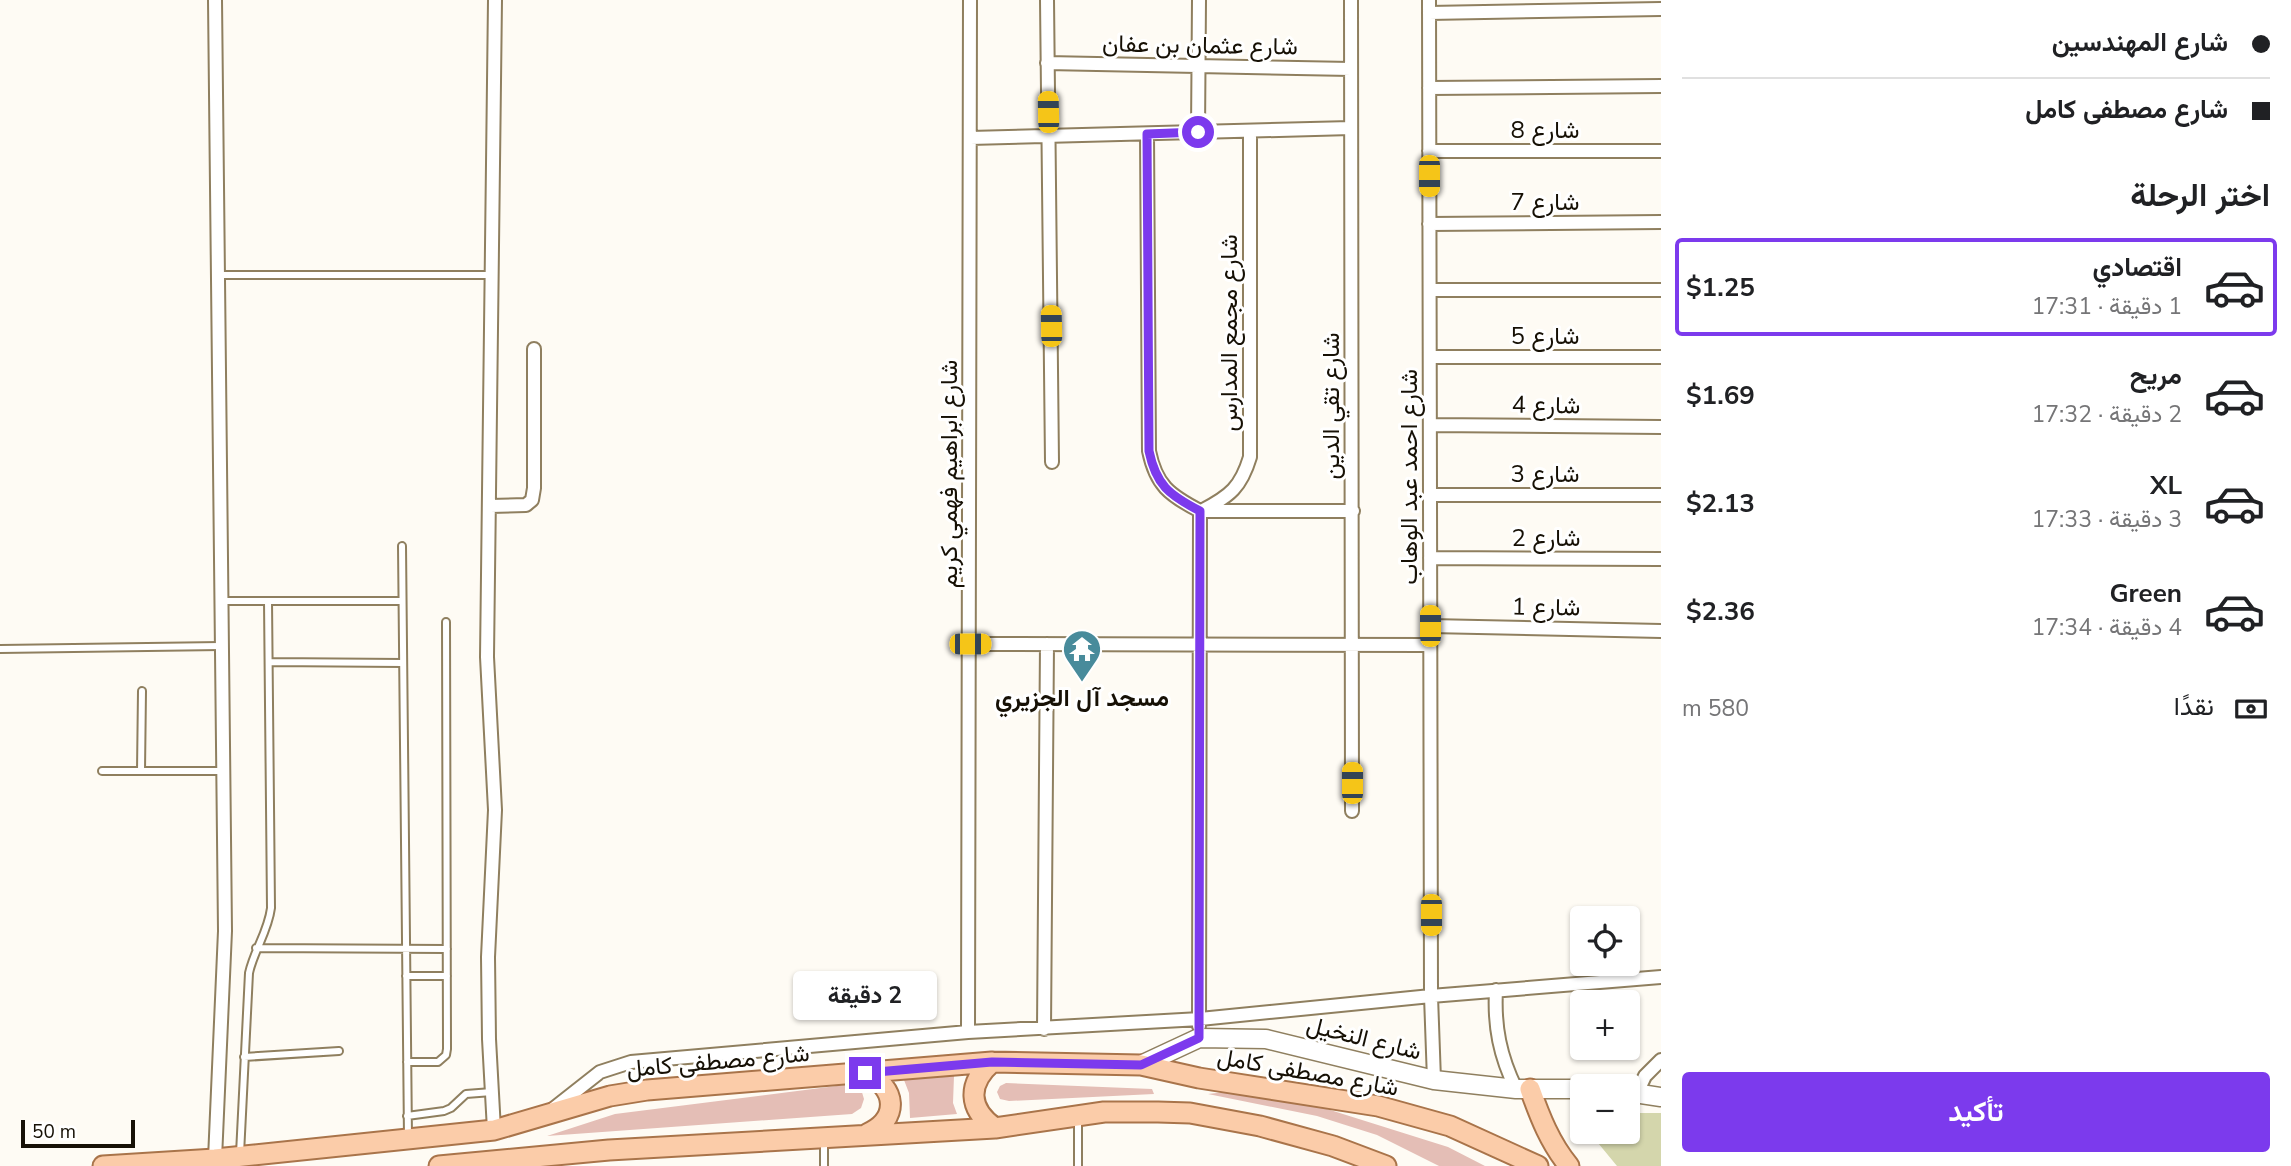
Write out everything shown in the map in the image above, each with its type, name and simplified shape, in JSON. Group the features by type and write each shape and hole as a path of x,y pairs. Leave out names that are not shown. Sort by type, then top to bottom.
{"main road":[{"name":"شارع النخيل","path":"1141,1065 1199,1038 1266,1040 1434,1080 1523,1089 1570,1089"},
{"name":"شارع مصطفى كامل","path":"103,1166 215,1159 494,1130 610,1096 647,1090 992,1062 1141,1065 1199,1078 1327,1096 1450,1126 1538,1166"},
{"path":"992,1062 981,1071 975,1082 973,1096 976,1109 984,1120 995,1128"},
{"path":"865,1073 878,1079 887,1090 891,1104 888,1118 879,1129 866,1135"},
{"path":"1523,1089 1569,1166"},
{"path":"1640,1093 1661,1097"},
{"path":"439,1166 609,1150 995,1128 1104,1112 1190,1113 1294,1135 1386,1166"}],"street":[{"path":"215,0 225,932 215,1159"},
{"path":"494,1130 488,957 495,810 487,657 495,0"},
{"name":"شارع ابراهيم فهمي كريم","path":"968,1032 970,0"},
{"path":"1047,0 1052,461"},
{"path":"1198,132 1199,0"},
{"name":"شارع تقي الدين","path":"1351,0 1354,645 1352,811"},
{"path":"1429,6 1661,9"},
{"name":"شارع احمد عبد الوهاب","path":"1429,6 1431,996 1434,1080"},
{"name":"شارع عثمان بن عفان","path":"1048,63 1351,69"},
{"path":"1429,88 1661,86"},
{"path":"970,138 1351,128"},
{"name":"شارع مجمع المدارس","path":"1200,511 1234,491 1245,476 1250,457 1250,131"},
{"path":"1147,134 1149,451 1153,471 1164,488 1180,501 1200,511 1353,511"},
{"name":"شارع 8","path":"1429,151 1661,151"},
{"name":"شارع 7","path":"1429,224 1661,222"},
{"path":"1430,290 1661,290"},
{"path":"490,506 526,505 531,500 534,488 534,349"},
{"name":"شارع 5","path":"1430,357 1661,357"},
{"name":"شارع 4","path":"1430,425 1661,427"},
{"name":"شارع 3","path":"1430,495 1661,495"},
{"path":"1199,1038 1200,511"},
{"name":"شارع 2","path":"1430,558 1661,559"},
{"name":"شارع 1","path":"1430,626 1661,631"},
{"path":"970,644 1430,645"},
{"path":"1044,1029 1047,644"},
{"path":"545,1115 600,1072 631,1062 968,1032 1200,1018 1661,976"},
{"path":"1496,990 1494,1016 1498,1041 1505,1066 1523,1089"},
{"path":"1640,1083 1661,1060"}],"lane":[{"path":"218,275 491,275"},
{"path":"402,546 408,1139"},
{"path":"221,601 402,601"},
{"path":"240,1156 249,973 256,948 269,923 271,908 268,601"},
{"path":"407,1062 439,1062 446,1055 446,622"},
{"path":"0,649 221,646"},
{"path":"269,662 403,663"},
{"path":"141,771 142,691"},
{"path":"102,771 222,771"},
{"path":"256,948 447,950"},
{"path":"406,976 447,976"},
{"path":"244,1057 339,1051"},
{"path":"407,1116 444,1111 452,1108 466,1094 492,1092"},
{"path":"1078,1115 1078,1166"},
{"path":"824,1137 824,1166"}],"shaded area":[{"path":"954,1076 953,1103 957,1114 910,1118 909,1093 904,1080"},
{"path":"1006,1083 1152,1089 1154,1094 1009,1101 1000,1099 997,1092 1000,1086"},
{"path":"852,1084 861,1089 864,1099 861,1108 852,1114 547,1136 615,1114"},
{"path":"1234,1091 1327,1109 1448,1147 1485,1166 1439,1166 1377,1135 1317,1116 1208,1094"}],"building":[{"path":"1640,1113 1661,1113 1661,1166 1617,1166 1599,1144 1640,1144"}],"place":[{"name":"مسجد آل الجزيري","path":"1082,683"}],"route":[{"path":"865,1073 992,1062 1141,1065 1199,1038 1200,511 1180,501 1164,488 1153,471 1149,451 1147,134 1198,132"}]}
